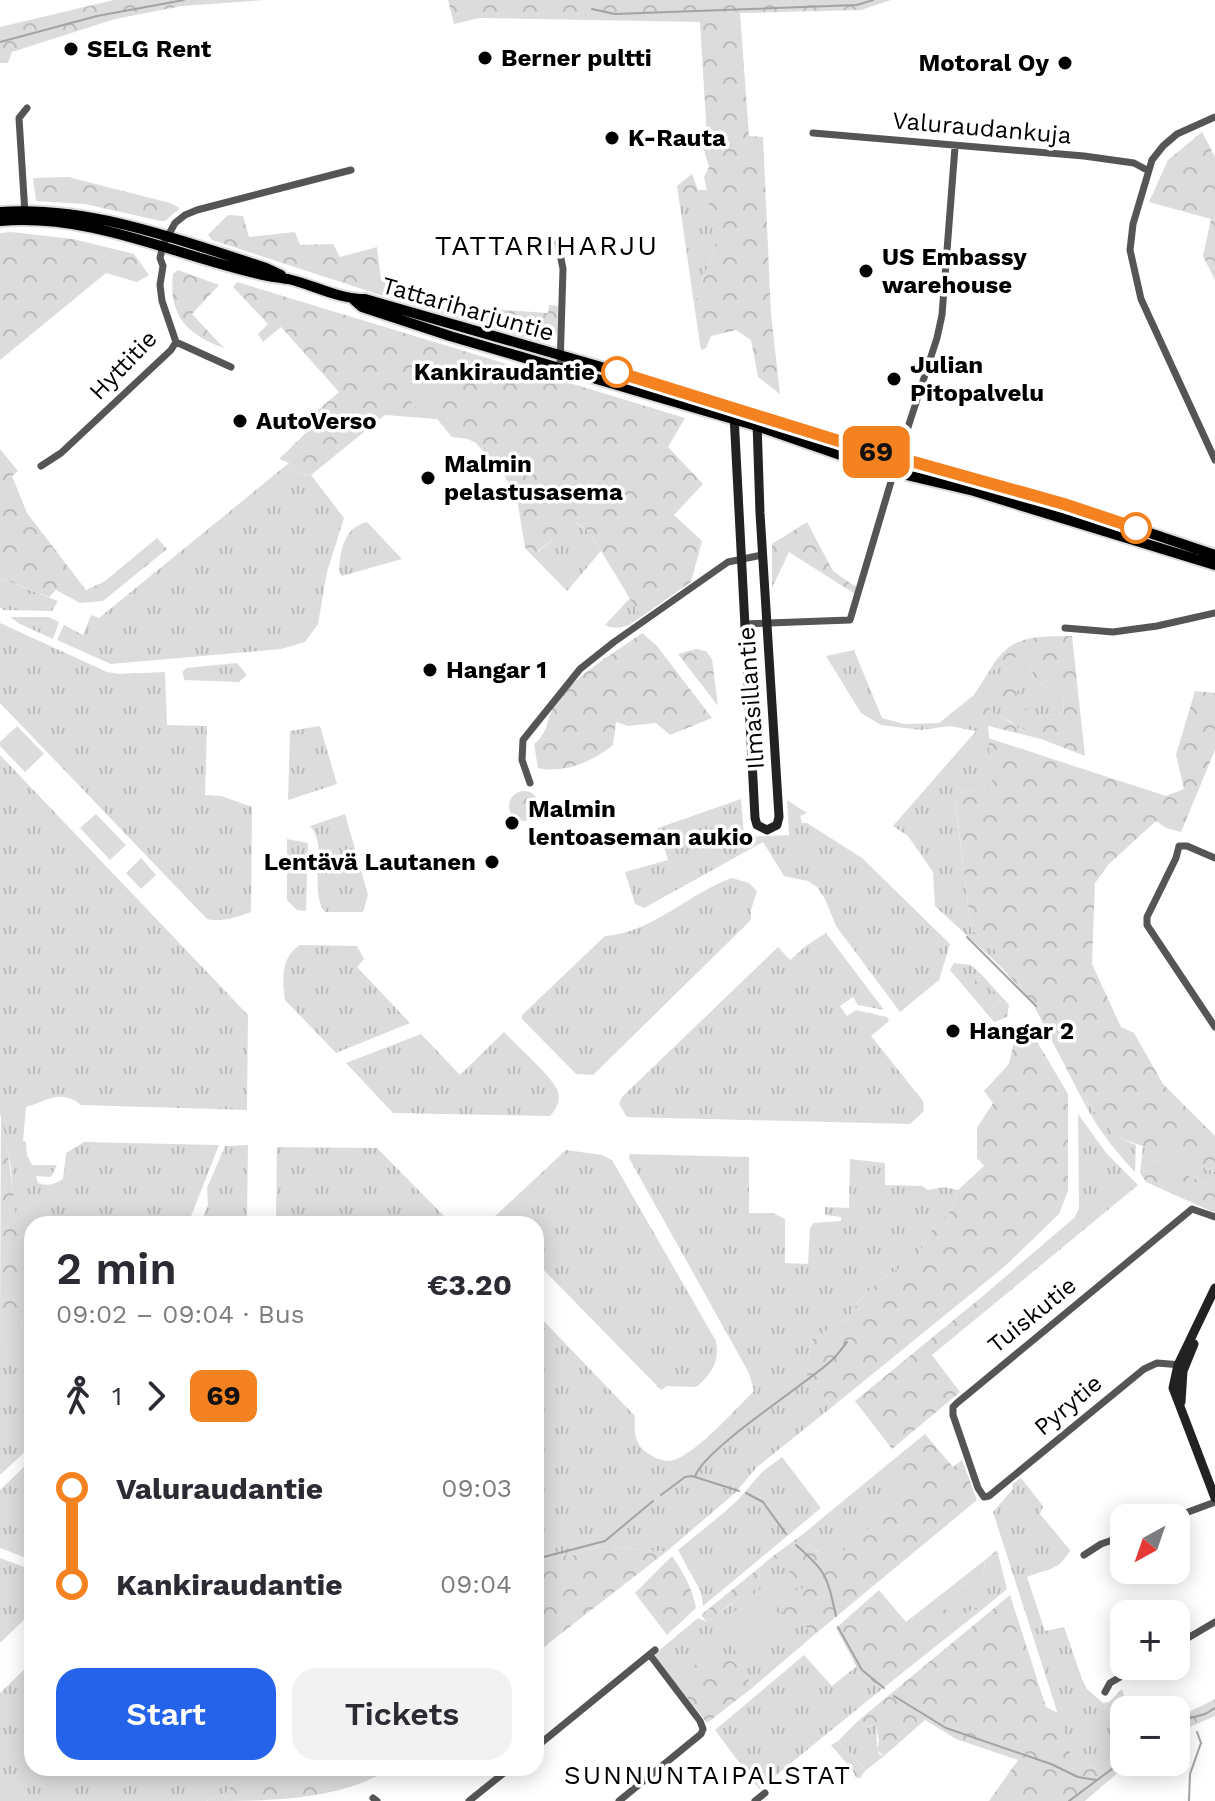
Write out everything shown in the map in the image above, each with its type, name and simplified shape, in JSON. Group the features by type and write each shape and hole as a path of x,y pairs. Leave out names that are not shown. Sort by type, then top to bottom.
{"main road":[{"name":"Tattariharjuntie","path":"0,212 169,243 266,268 288,279 352,299 365,299 734,414 1064,504 1215,555"},
{"name":"Tattariharjuntie","path":"0,221 25,216"},
{"name":"Ilmasillantie","path":"734,414 755,818 760,828 767,830 777,825 779,817 762,555 757,420"},
{"name":"Tattariharjuntie","path":"757,420 835,455 894,473 974,491 1215,565"},
{"path":"1215,1288 1210,1307 1173,1388 1215,1500"}],"street":[{"path":"25,216 19,118 27,108"},
{"path":"1215,117 1177,134 1163,146 1147,170 1131,238 1134,277 1141,299 1215,460"},
{"name":"Valuraudankuja","path":"813,133 1084,156 1134,163 1147,170"},
{"path":"744,624 850,620 940,326 955,147"},
{"path":"169,243 175,223 185,215 351,170"},
{"name":"Hyttitie","path":"41,466 61,453 176,342 161,293 163,266 160,258 169,243"},
{"path":"558,243 563,269 560,362"},
{"path":"176,342 231,367"},
{"path":"530,783 522,760 523,740 580,669 728,562 762,555"},
{"path":"1065,628 1113,632 1215,613"},
{"path":"1214,1025 1147,925 1147,917 1179,846 1187,846 1215,858"},
{"name":"Tuiskutie","path":"984,1497 978,1488 953,1407 1192,1209 1215,1217"},
{"name":"Pyrytie","path":"984,1497 1144,1369 1157,1363 1181,1365"},
{"path":"1190,1510 1215,1500"},
{"path":"1084,1555 1110,1541"},
{"path":"1190,1637 1215,1622"},
{"path":"544,1740 652,1652 703,1729 701,1734 619,1801"},
{"path":"1105,1692 1115,1680"},
{"path":"469,1801 500,1776"},
{"path":"755,1801 765,1793"}],"green space":[{"path":"114,0 265,0 182,6 115,19 12,52 8,63 0,63 0,27"},
{"path":"448,0 891,0 861,10 740,13 749,136 763,137 771,314 780,394 758,377 751,340 736,330 711,336 706,348 701,350 694,304 716,243 708,200 680,206 677,186 692,174 698,190 707,190 704,177 709,167 703,147 707,138 700,22 479,18 454,24"},
{"path":"1202,132 1215,157 1215,280 1203,256 1211,219 1149,202 1168,160"},
{"path":"68,177 180,208 161,221 85,204 36,201 33,178"},
{"path":"708,199 716,243 694,304 680,206"},
{"path":"228,215 243,216 249,237 295,232 300,245 333,244 340,257 377,247 381,280 442,306 548,313 549,305 558,306 557,333 545,342 537,341 399,301 212,240 208,235"},
{"path":"0,233 73,239 134,254 149,275 137,282 106,273 0,360"},
{"path":"178,270 219,285 192,314 224,348 190,330 177,312 172,288 173,274"},
{"path":"237,282 685,418 668,447 703,484 674,515 702,541 691,582 641,617 589,531 575,522 537,552 525,548 517,498 504,475 476,443 452,437 437,419 385,415 311,475 298,474 289,463 279,459 312,427 310,417 339,392 281,327 263,342 258,334 268,324 233,287"},
{"path":"439,373 452,389 421,414 408,398"},
{"path":"0,449 18,471 12,476 27,513 86,590 105,581 157,538 167,549 103,601 80,603 56,590 49,597 0,578"},
{"path":"289,463 298,474 311,475 344,518 327,572 318,624 305,642 281,649 111,664 57,640 64,625 83,635 91,615 99,618"},
{"path":"367,522 402,559 342,576 339,571 342,548 348,534"},
{"path":"574,522 589,531 601,551 567,591 525,548 538,552"},
{"path":"807,522 833,571 859,589 855,594 789,552 772,588 772,544"},
{"path":"0,578 58,601 52,611 3,610 0,607"},
{"path":"630,598 641,617 624,627 605,625"},
{"path":"10,617 49,617 59,622 53,639"},
{"path":"0,623 107,672 165,672 167,725 207,726 205,795 221,796 252,807 251,912 223,920 207,919 0,703"},
{"path":"642,633 657,646 712,718 670,735 656,723 628,726 616,722 613,745 597,756 568,768 538,768 534,744 542,736 562,695 594,666"},
{"path":"1072,636 1085,756 1041,739 988,726 969,716 974,695 985,707 1021,730 1030,727 1038,717 1064,713 1063,695 1035,681 1030,665 1019,655 988,673 996,660 1013,644 1033,638"},
{"path":"696,649 706,651 712,659 718,706 678,654"},
{"path":"854,650 882,718 904,724 939,723 974,695 988,673 1019,654 1030,665 1035,681 1063,695 1064,713 1038,717 1030,727 1021,730 1010,721 984,710 969,716 988,726 994,788 962,792 955,798 971,929 998,952 998,964 935,906 933,872 908,836 893,826 976,731 950,726 921,730 881,725 861,713 826,656"},
{"path":"237,663 247,675 239,682 184,680 186,668"},
{"path":"1011,671 1019,672 1020,688 1016,693 1028,707 1018,717 997,693 1009,682"},
{"path":"1195,691 1215,693 1215,750 1181,832 1156,821 1109,864 1095,883 1092,964 1121,1027 1134,1033 1163,1084 1215,1136 1215,1172 1117,1137 1080,1095 1031,1000 998,964 997,952 971,929 955,797 962,792 993,788 988,738 1166,796 1184,789 1176,755"},
{"path":"17,726 44,754 25,772 0,746 0,742"},
{"path":"320,726 337,784 288,800 290,731"},
{"path":"0,755 248,1015 247,1110 81,1105 66,1097 26,1107 23,1141 26,1142 32,1165 57,1165 51,1177 36,1176 38,1183 42,1184 57,1183 63,1179 66,1153 84,1142 219,1145 191,1216 24,1216 24,1452 0,1475 0,1338 22,1333 11,1168 0,1113"},
{"path":"524,791 534,796 539,806 534,816 524,821 514,816 509,806 514,796"},
{"path":"741,799 744,837 789,835 787,800 807,813 800,816 802,823 807,823 862,858 950,944 939,980 900,1012 836,926 817,887 808,881 784,876 763,842 644,908 635,904 625,872 668,860 658,828"},
{"path":"96,814 126,845 110,860 80,828"},
{"path":"345,814 368,895 363,912 325,912 318,892 318,845 310,826"},
{"path":"287,839 308,843 306,911 297,910 287,900"},
{"path":"141,858 156,875 141,889 126,873"},
{"path":"732,878 749,883 757,891 751,920 593,1075 576,1074 522,1019 522,1015 605,936 639,928"},
{"path":"826,933 884,1010 858,1005 853,997 840,1006 847,1016 856,1010 887,1017 889,1021 871,1036 923,1101 924,1111 910,1124 627,1117 619,1104 622,1097 778,947 790,960"},
{"path":"300,945 357,946 364,959 357,967 410,1023 336,1053 285,1000 283,976 286,962"},
{"path":"954,963 971,965 983,976 975,977 974,985 979,991 988,982 1001,1001 991,1008 996,1017 1007,1017 994,1022 950,970"},
{"path":"983,976 1009,1005 1007,1017 996,1017 990,1009 1001,1001 988,983 978,992 974,985 975,977"},
{"path":"1024,1029 1032,1033 1068,1094 1068,1191 1059,1214 1004,1267 832,1407 801,1367 808,1358 812,1339 849,1319 857,1303 880,1280 917,1258 930,1232 953,1208 958,1190 984,1166 977,1158 977,1128 993,1103 984,1091 1009,1064 1016,1033"},
{"path":"504,1032 556,1086 558,1102 550,1116 393,1113 346,1063 421,1034 460,1075"},
{"path":"1080,1095 1117,1137 1136,1145 1135,1172 1104,1136"},
{"path":"1,1112 16,1223 22,1334 0,1338"},
{"path":"1078,1114 1107,1154 1138,1185 994,1304 984,1295 1074,1218 1079,1209"},
{"path":"248,1145 247,1216 203,1216 208,1205 207,1188 225,1146"},
{"path":"1143,1145 1215,1172 1215,1188 1142,1155"},
{"path":"277,1147 377,1148 444,1216 276,1216"},
{"path":"566,1150 602,1155 612,1160 716,1341 717,1355 706,1378 696,1387 667,1386 661,1390 544,1270 544,1216 495,1216"},
{"path":"630,1154 749,1157 749,1213 773,1213 785,1219 785,1263 808,1264 813,1223 841,1221 841,1217 825,1215 825,1207 849,1208 850,1159 885,1163 885,1185 958,1190 953,1208 930,1232 917,1258 880,1280 857,1303 849,1319 812,1339 808,1358 802,1367 832,1407 757,1467 735,1493 666,1552 601,1546 571,1556 555,1554 544,1561 544,1321 635,1416 638,1442 660,1460 677,1459 688,1453 754,1391 749,1373 629,1158"},
{"path":"1142,1155 1215,1188 1215,1213 1146,1182 1140,1173"},
{"path":"984,1295 994,1304 932,1355 960,1392 892,1449 855,1401"},
{"path":"925,1434 953,1467 962,1460 977,1500 814,1635 798,1619 788,1619 775,1604 789,1587 800,1591 804,1586 773,1556 803,1534 814,1550 819,1552 820,1543 823,1543 837,1556 906,1496 882,1469"},
{"path":"782,1457 821,1508 703,1606 701,1592 678,1550 738,1500 762,1472"},
{"path":"24,1467 24,1557 0,1548 0,1490"},
{"path":"882,1469 906,1496 837,1557 814,1550 803,1534"},
{"path":"1021,1478 1043,1506 1040,1514 1070,1550 1057,1566 1027,1577 1045,1631 1064,1627 1087,1689 1103,1703 1110,1701 1110,1765 1102,1772 1072,1758 993,1512 1013,1489 1012,1484"},
{"path":"601,1546 666,1552 544,1647 544,1561 555,1554 571,1556"},
{"path":"997,1550 1007,1589 979,1612 973,1609 955,1620 944,1609 983,1576 985,1560"},
{"path":"672,1556 687,1581 696,1608 667,1635 635,1593"},
{"path":"773,1556 805,1585 801,1591 798,1619 814,1635 752,1688 746,1674 676,1684 655,1658 656,1653 698,1618 707,1622 759,1584 760,1567"},
{"path":"0,1558 24,1567 24,1620 0,1643"},
{"path":"985,1560 983,1576 945,1609 955,1620 973,1609 979,1612 882,1689 858,1669 836,1628 879,1590 906,1622"},
{"path":"760,1567 759,1584 742,1604 732,1603 707,1622 701,1615"},
{"path":"759,1589 783,1619 740,1656 715,1629"},
{"path":"1010,1595 1046,1707 1058,1713 1072,1758 1102,1772 1110,1765 1110,1776 1114,1776 1085,1801 989,1801 1018,1760 956,1739 925,1720 884,1756 877,1750 876,1725 863,1726 859,1720"},
{"path":"724,1653 746,1674 752,1688 707,1723 676,1684 685,1669"},
{"path":"804,1655 832,1686 857,1666 882,1689 759,1789 715,1730"},
{"path":"24,1670 24,1776 239,1776 226,1793 206,1801 0,1801 0,1693"},
{"path":"1215,1699 1215,1716 1190,1727 1190,1712"},
{"path":"859,1720 863,1726 876,1725 878,1751 884,1756 866,1770 838,1741"},
{"path":"838,1741 866,1770 860,1778 856,1778 831,1745"},
{"path":"239,1776 376,1776 349,1787 303,1797 206,1801 226,1793"}],"waterway":[{"path":"0,42 97,16 184,0"},
{"path":"592,9 615,14 857,5 873,0"},
{"path":"967,937 1036,1006"},
{"path":"695,1477 715,1451 818,1372 847,1342"},
{"path":"661,1495 685,1477 692,1476 739,1491"},
{"path":"746,1493 763,1502 786,1534"},
{"path":"544,1557 605,1541 653,1501"},
{"path":"796,1545 824,1576 836,1616"},
{"path":"838,1627 862,1670 884,1688"},
{"path":"894,1696 946,1728 1051,1764 1078,1777 1096,1780"},
{"path":"1190,1718 1215,1708"},
{"path":"1189,1801 1190,1774 1201,1743 1197,1732"},
{"path":"1069,1801 1110,1770"}],"bus line":[{"name":"69","path":"617,372 1136,528"}],"place":[{"name":"SELG Rent","path":"71,49"},
{"name":"Berner pultti","path":"485,58"},
{"name":"Motoral Oy","path":"1065,63"},
{"name":"K-Rauta","path":"612,138"},
{"name":"US Embassy warehouse","path":"866,271"},
{"name":"Kankiraudantie","path":"617,372"},
{"name":"Julian Pitopalvelu","path":"894,379"},
{"name":"AutoVerso","path":"240,421"},
{"name":"Malmin pelastusasema","path":"428,478"},
{"name":"Hangar 1","path":"430,670"},
{"name":"Malmin lentoaseman aukio","path":"512,823"},
{"name":"Lentävä Lautanen","path":"492,862"},
{"name":"Hangar 2","path":"953,1031"}],"district":[{"name":"TATTARIHARJU","path":"547,245"},
{"name":"SUNNUNTAIPALSTAT","path":"708,1775"}]}
